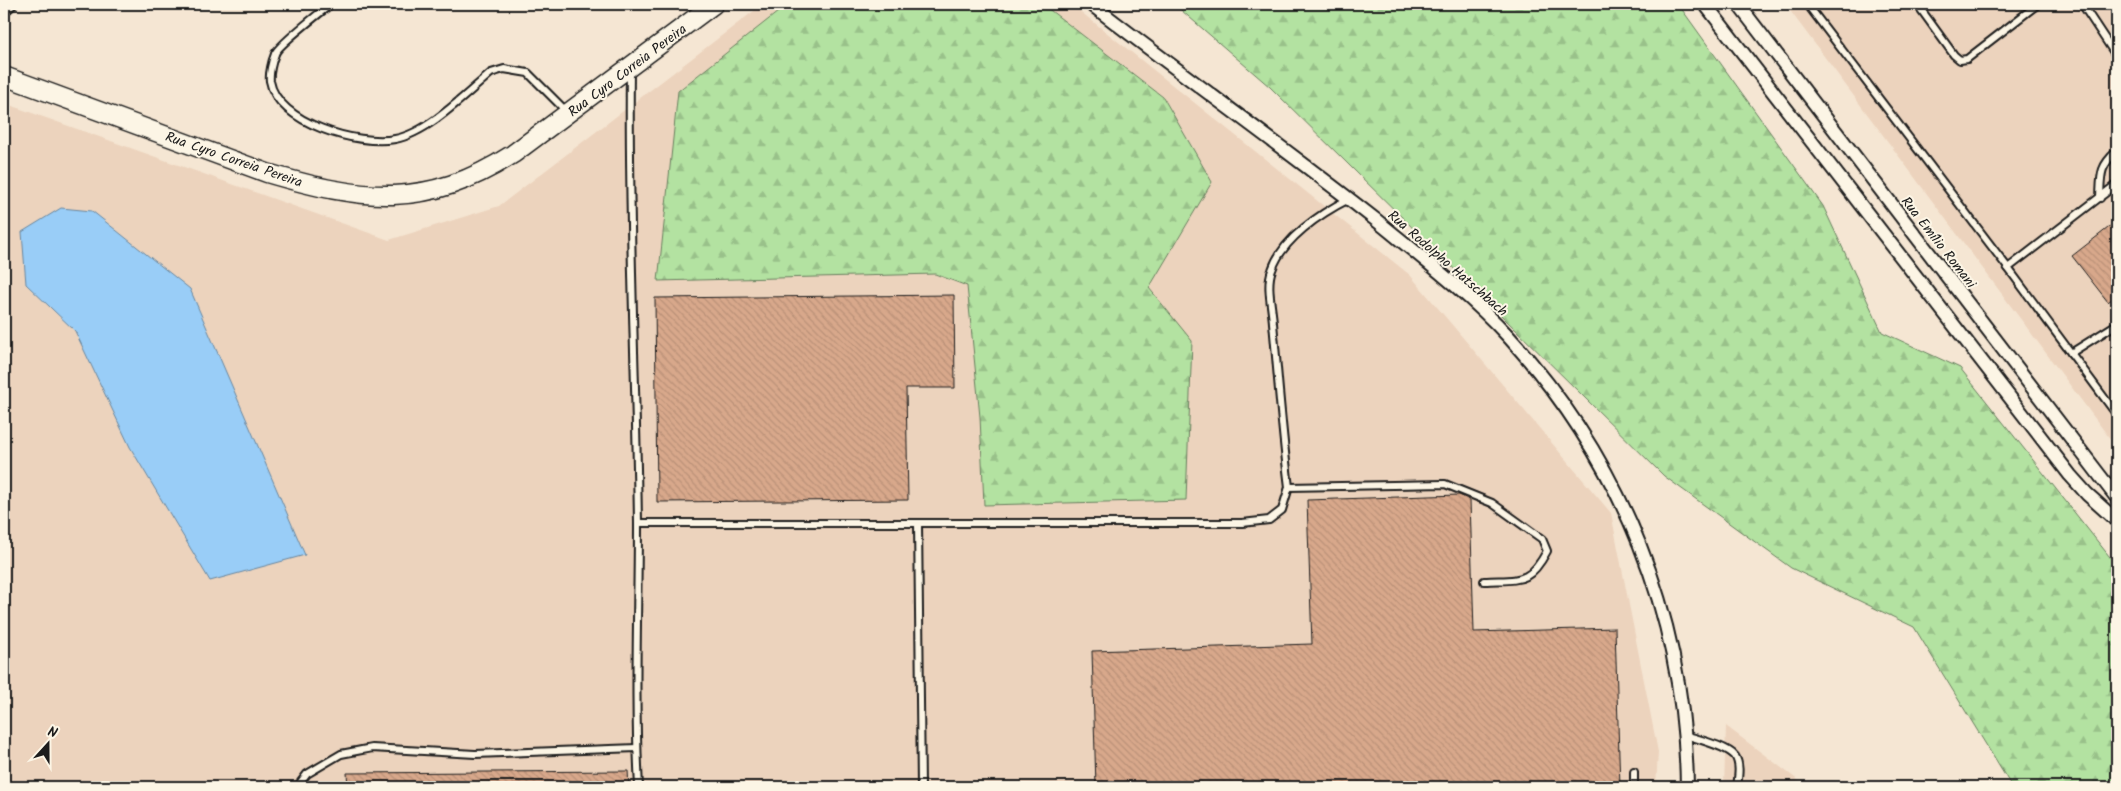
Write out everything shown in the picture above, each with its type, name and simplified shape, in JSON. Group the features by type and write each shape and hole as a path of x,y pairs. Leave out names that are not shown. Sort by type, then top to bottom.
{"street":[{"name":"Rua Cyro Correia Pereira","path":"4,76 267,173 323,188 382,196 412,195 471,178 513,154 714,4"},
{"name":"Rua Rodolpho Hatschbach","path":"1091,4 1349,199 1440,273 1477,305 1508,336 1565,406 1590,442 1627,511 1656,588 1671,646 1685,734 1687,787"},
{"path":"1705,4 2070,475 2087,494 2117,521"},
{"name":"Rua Emílio Romani","path":"1738,4 2117,498"}],"lane":[{"path":"4,13 14,4"},
{"path":"331,4 275,52 270,79 274,93 294,115 312,124 331,132 367,141 395,139 422,130 491,74 504,69 528,73 568,113"},
{"path":"1807,4 2117,415"},
{"path":"1917,4 1954,55 1960,60 1967,59 2038,4"},
{"path":"2082,4 2117,57"},
{"path":"630,67 629,137 638,523 637,748 639,787"},
{"path":"2100,198 2101,173 2109,159 2117,151"},
{"path":"2008,268 2117,184"},
{"path":"638,523 1242,523 1269,520 1282,510 1289,486 1274,329 1271,270 1284,247 1325,210 1349,199"},
{"path":"2071,353 2117,324"},
{"path":"1289,486 1444,484 1492,503 1542,539 1547,551 1538,567 1524,579 1484,581"},
{"path":"918,524 921,787"},
{"path":"1685,734 1725,749 1735,757 1739,771 1737,787"},
{"path":"297,787 307,774 340,754 372,748 475,754 637,748"},
{"path":"1634,772 1634,787"}],"shaded area":[{"path":"763,4 1071,4 1410,275 1611,513 1658,752 1656,787 4,787 4,103 389,240 499,206"},
{"path":"1785,4 2117,4 2117,448"},
{"path":"1726,726 1807,787 1724,787"}],"green space":[{"path":"788,4 1042,4 1163,97 1212,182 1149,288 1192,341 1186,500 984,505 980,417 967,286 935,274 658,281 678,91"},
{"path":"1174,4 1678,4 1823,206 1882,332 1960,368 2117,566 2117,787 2012,787 1914,627 1791,568 1664,476 1270,87"}],"water":[{"path":"61,208 92,211 190,289 305,555 210,581 130,447 75,331 26,284 22,232"}],"building":[{"path":"2117,221 2117,295 2108,302 2072,256"},
{"path":"954,295 955,388 906,388 908,500 657,502 655,298"},
{"path":"1459,495 1470,500 1474,632 1615,628 1620,787 1096,787 1092,651 1312,644 1307,500"},
{"path":"628,771 629,787 348,787 347,773"}]}
